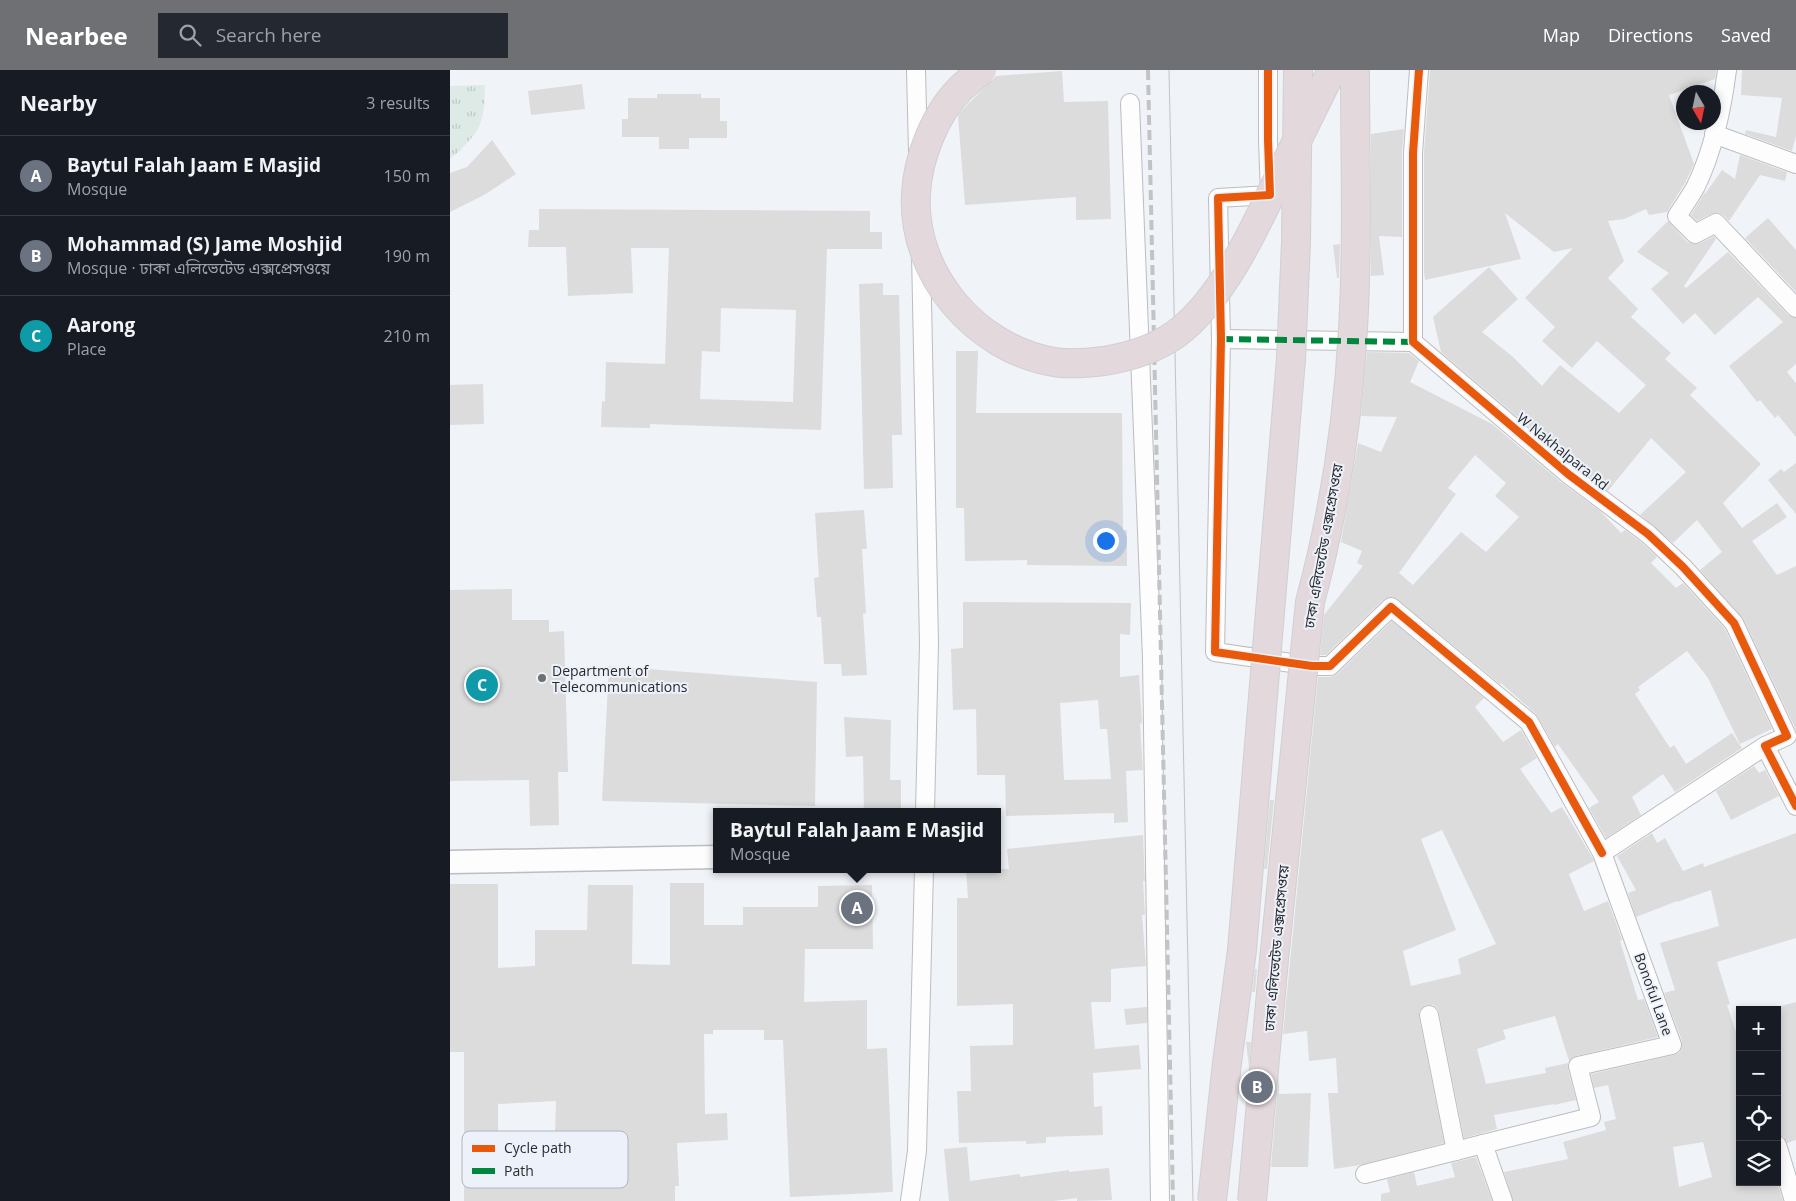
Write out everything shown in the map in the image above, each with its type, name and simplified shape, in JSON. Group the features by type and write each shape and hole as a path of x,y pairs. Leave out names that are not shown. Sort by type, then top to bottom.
{"highway":[{"path":"982,70 959,90 940,115 923,154 916,192 917,229 929,265 960,310 977,327 1000,343 1024,354 1055,362 1089,363 1120,359 1150,349 1176,334 1196,316 1213,296 1262,214 1332,70"},
{"path":"1212,1201 1242,950 1291,359 1296,233 1298,70"},
{"name":"ঢাকা এলিভেটেড এক্সপ্রেসওয়ে","path":"1252,1201 1310,602 1322,557 1330,515 1348,392 1355,267 1355,70"}],"street":[{"path":"916,70 929,644 926,808"},
{"path":"1268,70 1270,195 1218,198 1221,339 1215,652 1312,666 1330,666 1391,607 1529,722 1602,853 1765,746 1796,806"},
{"path":"1221,339 1413,342 1413,153 1420,70"},
{"path":"1727,70 1724,99 1714,134 1696,186 1677,216 1695,234 1716,223 1795,303"},
{"path":"1130,103 1152,658 1160,1201"},
{"path":"1714,134 1796,164"},
{"name":"W Nakhalpara Rd","path":"1413,342 1568,474 1648,534 1683,567 1734,623 1787,736 1765,746"},
{"name":"Bonoful Lane","path":"1483,1144 1591,1117 1578,1066 1672,1045 1602,853"},
{"path":"450,862 713,857"},
{"path":"910,1201 917,1151 924,873"},
{"path":"1429,1015 1456,1151"},
{"path":"1365,1174 1483,1144 1503,1201"},
{"path":"1781,1158 1794,1201"}],"green space":[{"path":"485,85 484,110 480,125 472,138 450,158 450,86"}],"building":[{"path":"1430,70 1716,70 1715,79 1698,85 1676,85 1676,93 1669,95 1676,114 1676,130 1682,130 1694,164 1667,212 1649,215 1646,209 1624,219 1608,221 1624,261 1608,278 1638,309 1631,317 1671,353 1665,359 1697,388 1690,395 1761,464 1723,503 1742,528 1777,503 1787,517 1752,541 1777,575 1796,566 1796,730 1743,618 1700,570 1722,552 1697,520 1673,543 1640,515 1686,472 1651,438 1608,491 1575,466 1441,352 1433,317 1489,267 1518,299 1482,332 1513,357 1542,386 1560,365 1619,413 1646,385 1597,341 1572,368 1542,341 1555,327 1525,298 1573,248 1554,252 1505,213 1521,259 1425,280 1424,153"},
{"path":"1742,70 1796,70 1796,136 1792,151 1745,134 1746,130 1776,137 1782,98 1741,95"},
{"path":"1062,71 1064,102 1108,101 1111,219 1076,220 1076,197 965,205 958,116 963,109 996,76"},
{"path":"582,84 585,109 531,115 528,91"},
{"path":"657,94 701,94 701,98 720,98 720,121 727,121 727,138 689,138 689,149 659,149 659,137 622,137 622,119 628,119 628,98 657,98"},
{"path":"1404,129 1402,153 1402,237 1379,236 1384,275 1371,276 1371,134"},
{"path":"492,140 516,174 484,195 450,212 450,173 467,167"},
{"path":"1740,155 1787,172 1785,181 1760,175 1729,221 1723,215 1717,213 1697,221 1691,215 1705,192 1705,194 1722,170 1735,179"},
{"path":"539,209 870,211 870,232 882,232 882,249 827,249 821,430 650,424 650,428 601,427 602,401 605,402 606,362 665,364 669,248 631,248 633,293 568,296 566,247 528,247 529,230 539,230","holes":["721,308 796,310 793,402 700,399 702,351 720,352"]},
{"path":"1768,218 1796,250 1796,292 1745,238"},
{"path":"1668,221 1687,242 1693,244 1700,243 1714,236 1716,239 1684,286 1686,288 1728,252 1788,315 1796,318 1796,364 1787,372 1796,383 1796,437 1778,415 1775,418 1760,400 1757,402 1729,366 1783,322 1758,297 1715,335 1695,313 1683,324 1651,289 1669,273 1637,252"},
{"path":"1340,244 1339,278 1337,278 1333,245"},
{"path":"883,283 883,295 899,295 902,435 892,435 893,488 864,489 859,284"},
{"path":"956,351 978,351 976,413 1122,413 1123,530 1127,530 1127,566 1027,565 1027,560 965,561 964,508 956,508"},
{"path":"1367,352 1409,353 1419,361 1410,382 1492,424 1561,482 1600,511 1621,533 1625,530 1641,542 1657,557 1651,563 1676,588 1683,583 1725,629 1772,729 1740,744 1708,678 1687,651 1638,687 1640,690 1635,694 1670,748 1674,745 1686,764 1732,733 1742,748 1675,792 1663,774 1632,797 1641,815 1606,838 1589,808 1599,802 1558,744 1555,747 1536,714 1501,683 1397,599 1393,597 1384,599 1326,655 1320,655 1324,615 1363,566 1357,563 1362,551 1341,542 1358,443 1381,452 1397,417 1361,416","holes":["1475,455 1506,483 1495,496 1519,517 1486,552 1461,532 1413,585 1399,573 1456,494 1448,488"]},
{"path":"483,384 484,424 450,425 450,385"},
{"path":"1796,463 1796,514 1768,480 1781,469 1784,472"},
{"path":"864,510 867,549 862,549 866,613 863,614 867,675 842,676 841,664 824,664 821,617 817,617 814,578 819,577 815,513"},
{"path":"512,589 512,620 549,620 549,632 564,631 568,772 558,772 559,825 530,826 529,780 450,781 450,590"},
{"path":"963,602 1131,603 1130,635 1120,634 1120,677 1139,675 1143,770 1126,771 1128,822 1114,823 1114,813 1006,816 1005,775 977,775 976,709 953,710 951,649 963,648","holes":["1098,700 1100,729 1107,729 1111,779 1064,780 1060,703"]},
{"path":"1392,621 1484,698 1475,707 1503,742 1521,730 1537,758 1520,769 1551,813 1562,807 1592,857 1594,861 1569,874 1584,911 1608,901 1622,940 1620,941 1638,1000 1644,999 1658,1037 1576,1056 1569,1061 1555,1016 1503,1030 1506,1039 1477,1049 1486,1084 1546,1073 1545,1068 1568,1063 1576,1100 1494,1115 1497,1129 1464,1138 1439,1013 1433,1005 1426,1005 1419,1011 1419,1017 1444,1143 1360,1165 1334,1169 1328,1093 1338,1093 1336,1058 1309,1061 1307,1031 1283,1034 1318,677 1330,677 1337,674","holes":["1442,830 1496,944 1458,959 1461,974 1411,986 1403,951 1456,930 1421,839"]},
{"path":"609,666 817,682 815,806 602,801"},
{"path":"844,717 891,720 890,780 901,780 901,808 864,808 863,756 846,757"},
{"path":"1754,766 1759,773 1765,770 1779,796 1731,820 1716,791"},
{"path":"1270,800 1274,800 1267,869 1264,869"},
{"path":"1652,833 1657,843 1665,838 1683,871 1703,863 1704,867 1796,833 1796,938 1717,962 1730,1004 1727,1005 1736,1032 1736,1186 1778,1186 1783,1201 1513,1201 1504,1172 1568,1159 1563,1142 1606,1130 1604,1122 1616,1119 1608,1085 1594,1088 1591,1074 1674,1055 1679,1053 1682,1048 1682,1041 1664,993 1675,990 1660,943 1719,926 1711,890 1636,917 1628,893 1636,890 1617,856","holes":["1703,1142 1712,1177 1679,1187 1673,1147"]},
{"path":"1143,835 1145,915 1142,915 1146,966 1111,969 1111,1002 1091,1002 1095,1049 1139,1045 1141,1069 1093,1073 1094,1107 1102,1106 1103,1135 1046,1137 1046,1143 1026,1144 1026,1141 959,1143 957,1091 971,1091 970,1046 1013,1045 1013,1004 957,1006 957,898 968,898 966,873 1001,873 1001,869 1009,869 1007,849"},
{"path":"670,883 704,883 704,925 743,925 743,907 818,907 818,886 872,885 873,949 805,949 804,1002 867,1000 867,1049 887,1048 893,1192 790,1197 783,1040 764,1040 764,1030 713,1030 713,1034 704,1034 705,1114 727,1113 728,1140 677,1143 679,1186 675,1186 675,1201 464,1201 464,1188 628,1188 628,1131 555,1131 556,1101 498,1104 498,1131 464,1131 464,1052 450,1052 450,884 498,884 498,968 535,966 535,930 587,930 588,885 633,885 632,964 670,965"},
{"path":"1255,969 1257,969 1255,992 1252,992"},
{"path":"1796,1002 1796,1140 1787,1143 1784,1137 1781,1136 1781,1006"},
{"path":"1147,1007 1147,1023 1126,1025 1124,1009"},
{"path":"1246,1042 1251,1042 1249,1067"},
{"path":"1279,1073 1279,1094 1311,1093 1308,1167 1271,1167"},
{"path":"967,1147 970,1181 1020,1174 1020,1177 1069,1170 1069,1172 1109,1168 1112,1200 1077,1201 1077,1198 1054,1201 949,1201 944,1149"},
{"path":"1476,1157 1492,1201 1381,1201 1381,1194 1390,1192 1387,1179 1414,1172 1417,1186 1455,1177 1451,1163"}],"tram line":[{"path":"1169,70 1193,1201"}],"railway":[{"path":"1148,70 1173,1201"}],"marked path":[{"path":"1221,339 1413,342"}],"cycle path":[{"path":"1268,70 1270,195 1218,198 1221,339 1215,652 1312,666 1330,666 1391,607 1529,722 1602,853"},
{"path":"1419,70 1413,153 1413,342 1568,474 1648,534 1683,567 1734,623 1787,736 1765,746 1796,806"}],"place":[{"name":"Department of Telecommunications","path":"542,678"},
{"name":"Aarong","path":"482,685"},
{"name":"Baytul Falah Jaam E Masjid","path":"857,908"},
{"name":"Mohammad (S) Jame Moshjid","path":"1257,1087"}]}
